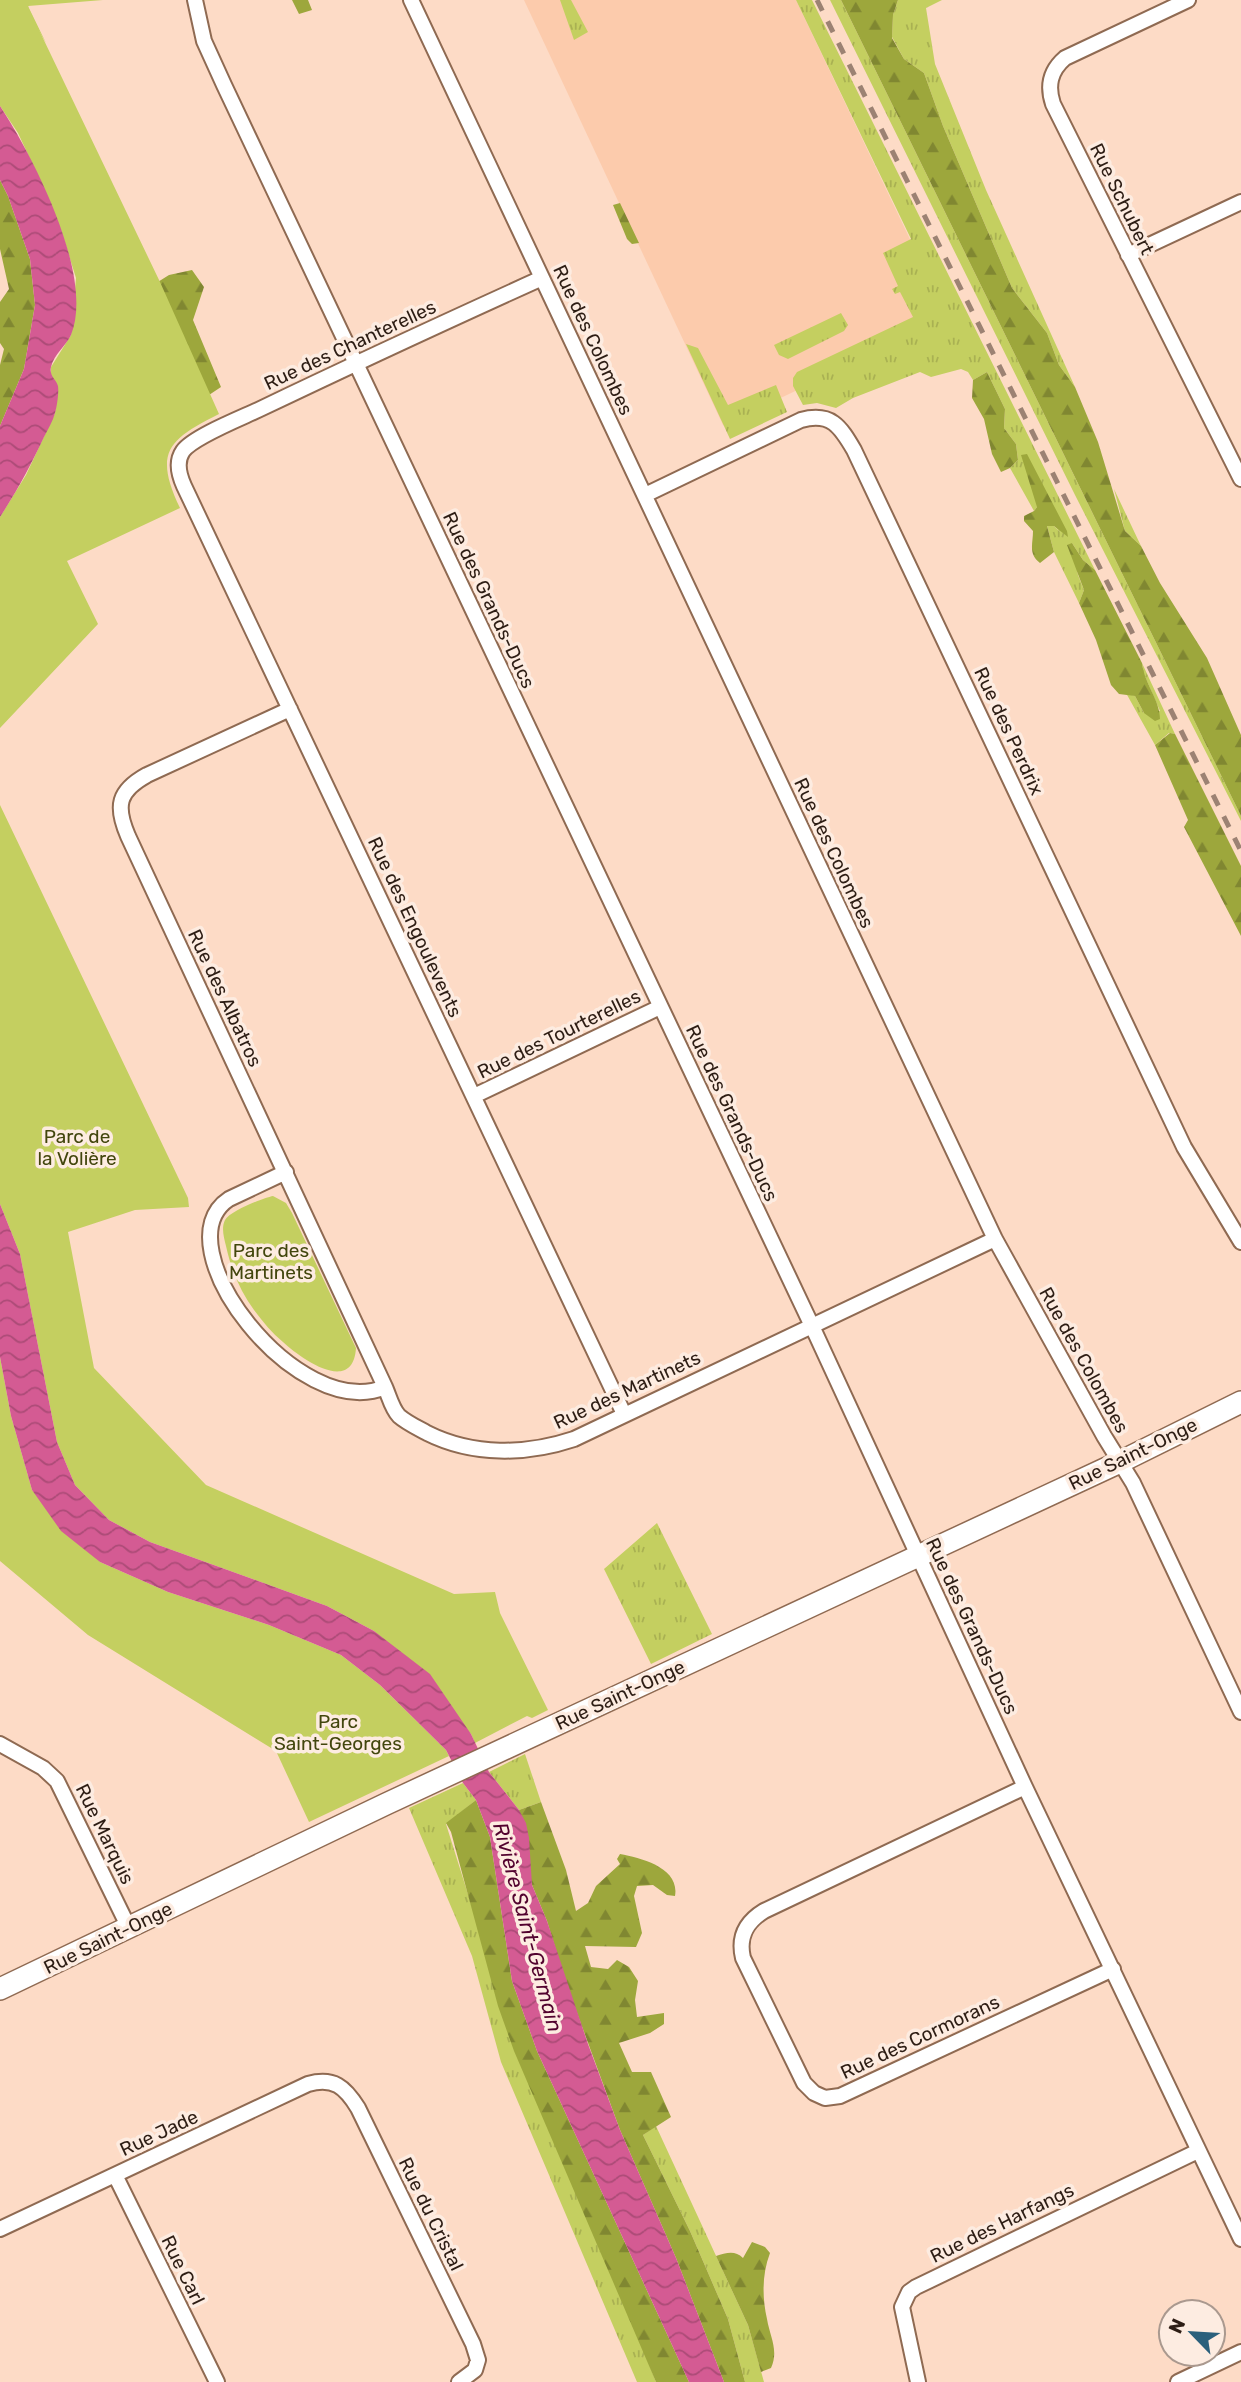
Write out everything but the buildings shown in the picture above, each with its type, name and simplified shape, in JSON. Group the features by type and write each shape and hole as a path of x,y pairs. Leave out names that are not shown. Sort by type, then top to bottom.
{"street":[{"name":"Rue des Grands-Ducs","path":"195,0 204,41 812,1326 1025,1787 1241,2239"},
{"name":"Rue des Colombes","path":"411,0 995,1239 1133,1483 1241,1712"},
{"name":"Rue Schubert","path":"1188,0 1065,58 1050,77 1050,91 1053,104 1241,479"},
{"path":"1128,255 1241,202"},
{"name":"Rue des Chanterelles","path":"181,456 189,445 207,435 355,363 542,278"},
{"name":"Rue des Perdrix","path":"645,495 801,420 820,417 828,419 841,429 860,462 1184,1147 1241,1242"},
{"name":"Rue des Engoulevents","path":"181,456 180,476 184,486 624,1414"},
{"name":"Rue des Albatros","path":"290,709 147,775 127,789 121,798 120,807 128,836 384,1387"},
{"name":"Rue des Tourterelles","path":"474,1096 660,1007"},
{"path":"286,1172 229,1199 213,1216 210,1232 212,1245 229,1296 262,1341 297,1370 348,1392 371,1391 384,1387"},
{"name":"Rue des Martinets","path":"384,1387 395,1410 407,1422 437,1438 484,1450 521,1451 559,1444 995,1239"},
{"name":"Rue Saint-Onge","path":"0,1989 431,1783 1120,1462 1241,1402"},
{"name":"Rue Marquis","path":"0,1744 43,1768 57,1781 129,1928"},
{"name":"Rue des Cormorans","path":"1025,1787 764,1911 748,1925 740,1944 743,1958 800,2078 818,2095 833,2098 840,2096 1113,1969"},
{"name":"Rue Jade","path":"0,2229 308,2084 327,2081 335,2083"},
{"name":"Rue du Cristal","path":"335,2083 354,2101 473,2344 478,2360 475,2370 459,2382"},
{"name":"Rue des Harfangs","path":"918,2382 902,2307 909,2292 1198,2151"},
{"name":"Rue Carl","path":"115,2175 217,2382"},
{"path":"1178,2382 1241,2352"}],"shaded area":[{"path":"524,0 796,0 948,319 723,425"}],"green space":[{"path":"0,0 31,0 28,7 160,282 219,414 187,432 170,450 168,474 180,508 67,561 98,624 0,728 0,517 26,475 55,413 58,387 51,376 51,367 71,335 76,278 61,230 40,180 18,133 0,106"},
{"path":"25,0 103,0 28,6 46,43 24,5"},
{"path":"292,0 308,0 312,10 299,14"},
{"path":"560,0 571,0 588,32 574,40"},
{"path":"796,0 812,0 1095,570 1083,560 1072,543 1078,575 1084,590 1079,603 1054,552 1047,526 1054,526 1061,533 1037,507 1034,511 1010,468 1018,460 1016,444 1004,428 1005,409 987,372 973,380 968,372 961,369 931,377 920,372 853,398 836,408 817,403 803,405 793,386 793,378 797,372 913,317 900,292 895,294 892,289 898,286 883,253 911,239"},
{"path":"830,0 841,0 1241,816 1241,821 1075,495"},
{"path":"841,0 898,0 893,15 892,38 904,59 924,73 943,126 1012,288 1047,333 1059,365 1075,387 1098,442 1125,531 1141,546 1160,583 1207,658 1241,735 1241,816"},
{"path":"898,0 942,0 926,8 935,64 986,190 1075,387 1059,365 1047,333 1012,288 943,126 924,73 904,59 892,37 893,15"},
{"path":"0,180 30,259 35,305 24,369 0,426 0,365 4,349 0,343 0,302 9,289 0,249"},
{"path":"620,203 639,243 632,244 627,239 613,205"},
{"path":"192,270 204,287 193,320 221,387 209,395 153,285 169,275"},
{"path":"841,313 848,325 844,331 788,359 779,355 774,345"},
{"path":"686,344 698,348 728,405 776,385 787,412 730,439"},
{"path":"987,372 1005,409 1004,428 1016,444 1018,460 1001,472 992,454 984,419 972,398 973,380"},
{"path":"1027,454 1068,537 1054,526 1047,526 1054,552 1040,563 1033,552 1033,531 1024,521 1024,516 1037,507 1021,455"},
{"path":"1114,489 1141,546 1125,531"},
{"path":"1072,543 1083,560 1095,570 1142,663 1160,719 1155,721 1144,713 1135,696 1119,694 1111,685 1096,640 1079,603 1084,590 1067,545"},
{"path":"1142,663 1175,734 1169,733 1155,745 1126,693 1135,696 1144,713 1160,711 1143,672"},
{"path":"1170,733 1175,734 1241,866 1241,936 1184,827 1188,820 1155,745"},
{"name":"Parc de la Volière","path":"0,805 188,1198 189,1207 135,1210 68,1232 94,1368 206,1485 454,1594 495,1592 500,1613 548,1710 532,1718 527,1716 475,1743 471,1734 374,1631 327,1606 150,1542 109,1520 75,1485 57,1442 20,1254 0,1204"},
{"name":"Parc des Martinets","path":"273,1196 286,1203 292,1213 356,1348 353,1362 346,1370 325,1369 291,1349 257,1314 237,1280 224,1236 225,1220 240,1209"},
{"name":"Parc Saint-Georges","path":"0,1357 11,1416 32,1490 100,1562 168,1592 269,1625 341,1655 380,1685 449,1756 309,1822 276,1751 88,1635 0,1561"},
{"path":"657,1523 712,1634 651,1664 604,1569"},
{"path":"525,1754 541,1802 519,1810 489,1772"},
{"path":"463,1783 476,1800 446,1824 472,1907 656,2382 637,2382 501,2062 472,1956 409,1808"},
{"path":"476,1800 490,1837 512,1981 537,2051 689,2382 656,2382 514,2051 498,2006 451,1832 446,1823"},
{"path":"541,1802 566,1870 576,1911 588,1903 596,1886 620,1864 617,1859 620,1854 658,1866 672,1878 675,1886 675,1896 667,1895 653,1885 637,1886 634,1896 642,1933 636,1947 585,1946 591,1967 608,1969 617,1960 629,1967 638,1981 635,2000 637,2017 664,2013 664,2024 650,2033 619,2043 632,2072 651,2072 671,2117 643,2135 690,2231 728,2319 745,2382 724,2382 676,2258 620,2130 566,1983 547,1921 532,1885 519,1810"},
{"path":"656,2126 748,2325 764,2382 745,2382 728,2319 690,2231 643,2135"},
{"path":"752,2242 765,2247 770,2253 765,2269 764,2294 774,2355 771,2368 761,2372 748,2325 716,2256 734,2253 743,2258"}],"water":[{"path":"0,106 28,155 57,217 75,281 76,310 71,335 51,367 58,389 54,416 24,478 0,517 0,426 24,369 35,305 30,259 0,180"},
{"name":"Rivière Saint-Germain","path":"0,1204 20,1254 57,1442 75,1485 109,1520 150,1542 327,1606 374,1631 430,1674 471,1734 489,1772 519,1810 526,1823 529,1838 532,1885 547,1921 588,2044 620,2130 676,2258 724,2382 689,2382 537,2051 512,1981 490,1837 476,1800 463,1783 446,1750 380,1685 341,1655 269,1625 168,1592 100,1562 61,1531 32,1490 11,1416 0,1357"}],"railway":[{"path":"817,0 1241,851"}]}
